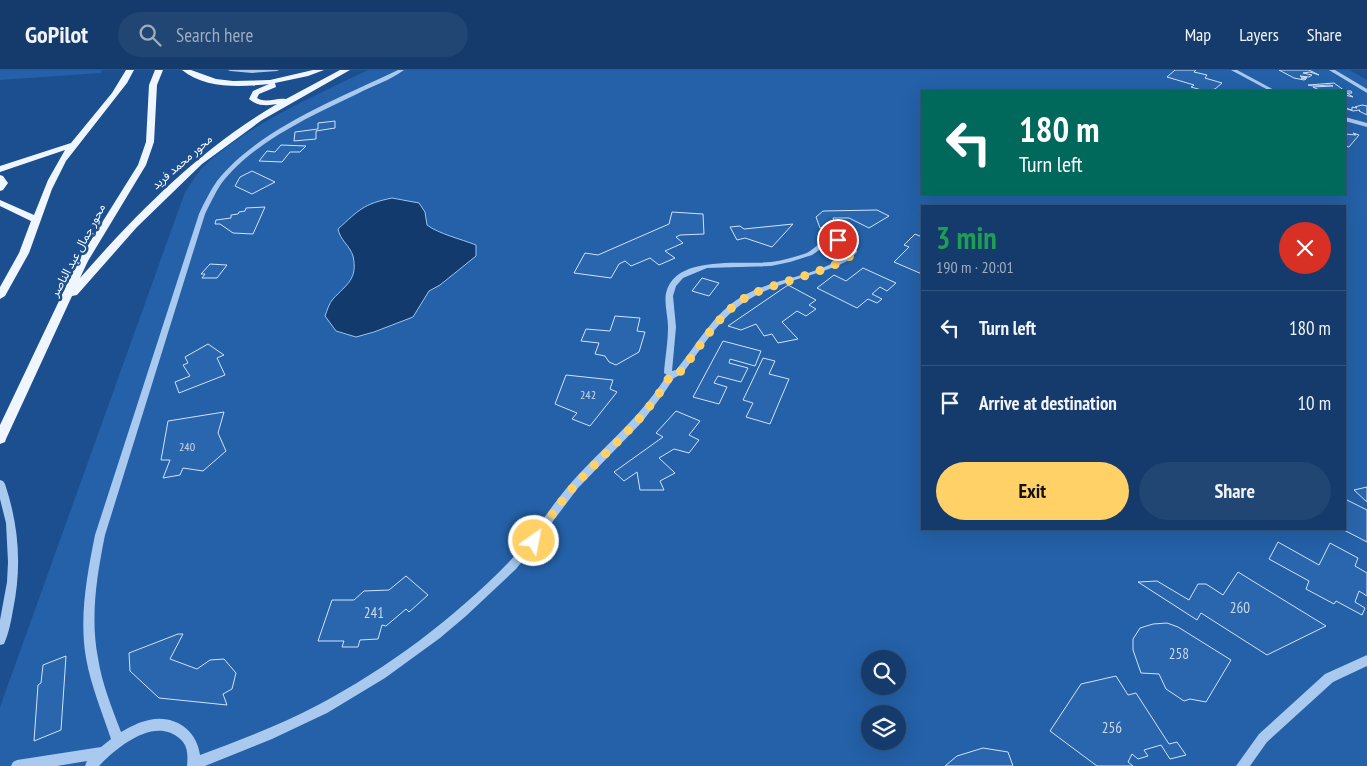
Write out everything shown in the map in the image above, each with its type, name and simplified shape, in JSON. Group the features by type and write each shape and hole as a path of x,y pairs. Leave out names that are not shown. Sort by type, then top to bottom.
{"main road":[{"path":"0,296 23,254 54,177 73,145 117,94 130,70"},
{"name":"محور جمال عبد الناصر","path":"0,439 83,261 116,206 130,187 144,160 150,142 153,85 158,70"},
{"path":"186,70 209,80 260,83 281,80 320,70"},
{"path":"289,70 281,80 256,93 253,99 258,102 268,103 292,97"},
{"name":"محور محمد فريد","path":"61,306 136,222 186,174 239,131 292,97 346,70"},
{"path":"0,169 73,145"},
{"path":"0,178 4,183 0,188"},
{"path":"0,203 36,220"}],"street":[{"path":"230,70 252,72 277,70"},
{"path":"117,740 98,684 90,645 88,606 100,535 202,214 223,178 234,166 260,146 304,120 402,70"},
{"path":"1233,70 1271,90"},
{"path":"1331,70 1367,91"},
{"path":"1346,118 1367,125"},
{"path":"91,766 101,753 117,740 140,728 163,725 182,730 192,744 194,765 262,738 325,707 384,672 436,634 481,597 513,565 534,541 570,490 642,416 663,389 671,374 680,372 721,318 744,298 839,262 852,254 852,246 843,241 833,239 810,254 790,260 771,264 706,266 680,276 672,285 669,296 672,327 667,371 671,374"},
{"path":"0,484 8,511 15,557 12,596 0,640"},
{"path":"1242,766 1263,738 1329,678 1367,660"},
{"path":"17,766 101,753"}],"shaded area":[{"path":"0,70 102,70 101,73 0,80"},
{"path":"368,70 1350,70 1367,80 1367,766 0,766 0,707 185,192 203,167 221,152 282,112"},
{"path":"392,198 419,203 425,212 427,225 444,234 476,245 476,256 440,285 429,291 413,317 356,337 336,331 325,316 329,305 347,285 353,276 354,270 352,252 338,229 368,205"}],"building":[{"path":"1175,70 1196,70 1194,72 1207,75 1205,78 1222,83 1215,89 1202,90 1191,87 1194,85 1167,77"},
{"path":"1279,70 1309,70 1319,75 1310,72 1303,73 1312,75 1309,77 1300,76 1307,78 1301,78 1306,79 1304,80 1294,78"},
{"path":"1334,83 1344,90 1319,90 1313,87 1333,86 1308,85"},
{"path":"1346,91 1351,91 1352,93 1347,93 1353,97 1346,95"},
{"path":"1367,106 1367,115 1360,110 1353,111 1346,108 1352,110 1352,107 1357,108 1355,107"},
{"path":"335,121 335,128 316,131 316,139 294,141 295,132 318,129 318,123"},
{"path":"1353,133 1359,135 1349,147 1346,146 1346,134 1356,135"},
{"path":"281,145 306,146 300,152 290,152 282,162 259,161 267,151 275,152"},
{"path":"252,171 275,182 252,194 235,186 240,177"},
{"path":"265,207 253,234 233,233 220,224 215,224 216,220 231,218 231,215 245,211 246,208"},
{"path":"877,210 889,216 869,228 849,218 833,218 836,227 820,228 816,217 823,211"},
{"path":"672,212 703,214 704,234 680,235 676,237 683,243 665,251 675,258 659,265 650,258 631,266 625,261 619,264 611,278 574,273 585,253 598,255 669,224"},
{"path":"793,224 772,247 745,238 737,240 730,227 740,226 744,229"},
{"path":"915,234 921,237 921,274 894,262 909,247 904,245"},
{"path":"210,264 227,265 217,278 202,278 205,274 201,274"},
{"path":"863,268 896,283 887,291 880,287 872,294 882,299 877,303 868,299 857,308 817,288 834,275 846,281"},
{"path":"702,278 719,283 709,296 692,291"},
{"path":"788,285 816,300 809,305 816,309 806,316 797,311 782,322 798,339 778,343 772,334 764,336 756,324 741,330 728,326"},
{"path":"615,316 640,318 637,331 645,332 639,352 616,365 609,362 605,356 595,354 599,343 581,341 586,329 610,331"},
{"path":"723,341 761,351 755,366 730,359 729,363 748,368 741,382 718,376 714,383 727,387 719,404 693,397"},
{"path":"208,344 224,355 217,358 225,375 179,393 175,382 190,376 183,365 188,363 185,357"},
{"path":"763,358 775,361 769,374 789,379 770,424 746,417 753,403 743,400"},
{"path":"566,375 613,380 610,389 617,392 590,426 572,419 577,413 555,404"},
{"path":"676,411 700,421 689,435 699,440 689,453 674,449 659,458 675,473 660,481 664,490 640,490 637,472 624,481 614,472 663,437 656,433"},
{"path":"224,412 218,433 226,451 203,471 183,468 180,475 163,478 170,460 161,460 168,421"},
{"path":"1367,487 1367,502 1354,490"},
{"path":"1346,500 1367,510 1367,542 1344,530 1346,530"},
{"path":"1278,542 1319,565 1330,543 1358,558 1355,566 1367,573 1367,596 1359,591 1355,602 1365,608 1362,615 1336,601 1334,604 1306,589 1309,581 1269,559"},
{"path":"1238,572 1326,626 1267,655 1201,613 1197,620 1138,582 1157,581 1189,600 1198,584 1206,584 1223,595"},
{"path":"406,576 428,595 409,612 406,609 386,626 382,625 378,639 360,640 358,647 342,647 344,641 318,641 332,600 354,600 364,591 389,590"},
{"path":"1167,623 1178,627 1231,660 1206,702 1190,699 1184,701 1166,689 1159,674 1141,673 1133,650 1133,639 1140,628 1153,624"},
{"path":"178,634 183,634 170,659 197,669 210,660 224,659 236,673 232,689 223,694 227,705 159,698 130,671 129,653"},
{"path":"66,656 61,730 34,741 38,685 41,683 43,665"},
{"path":"1116,676 1128,695 1136,693 1169,744 1177,742 1186,755 1170,759 1161,745 1144,750 1148,756 1138,759 1132,754 1128,762 1133,766 1097,766 1050,731 1081,684"},
{"path":"983,748 1008,752 1013,766 945,766 957,756"}],"route":[{"path":"534,541 570,490 642,416 663,389 671,374 676,375 680,372 729,310 753,293 827,267 850,256 854,252 852,246 838,240"}]}
